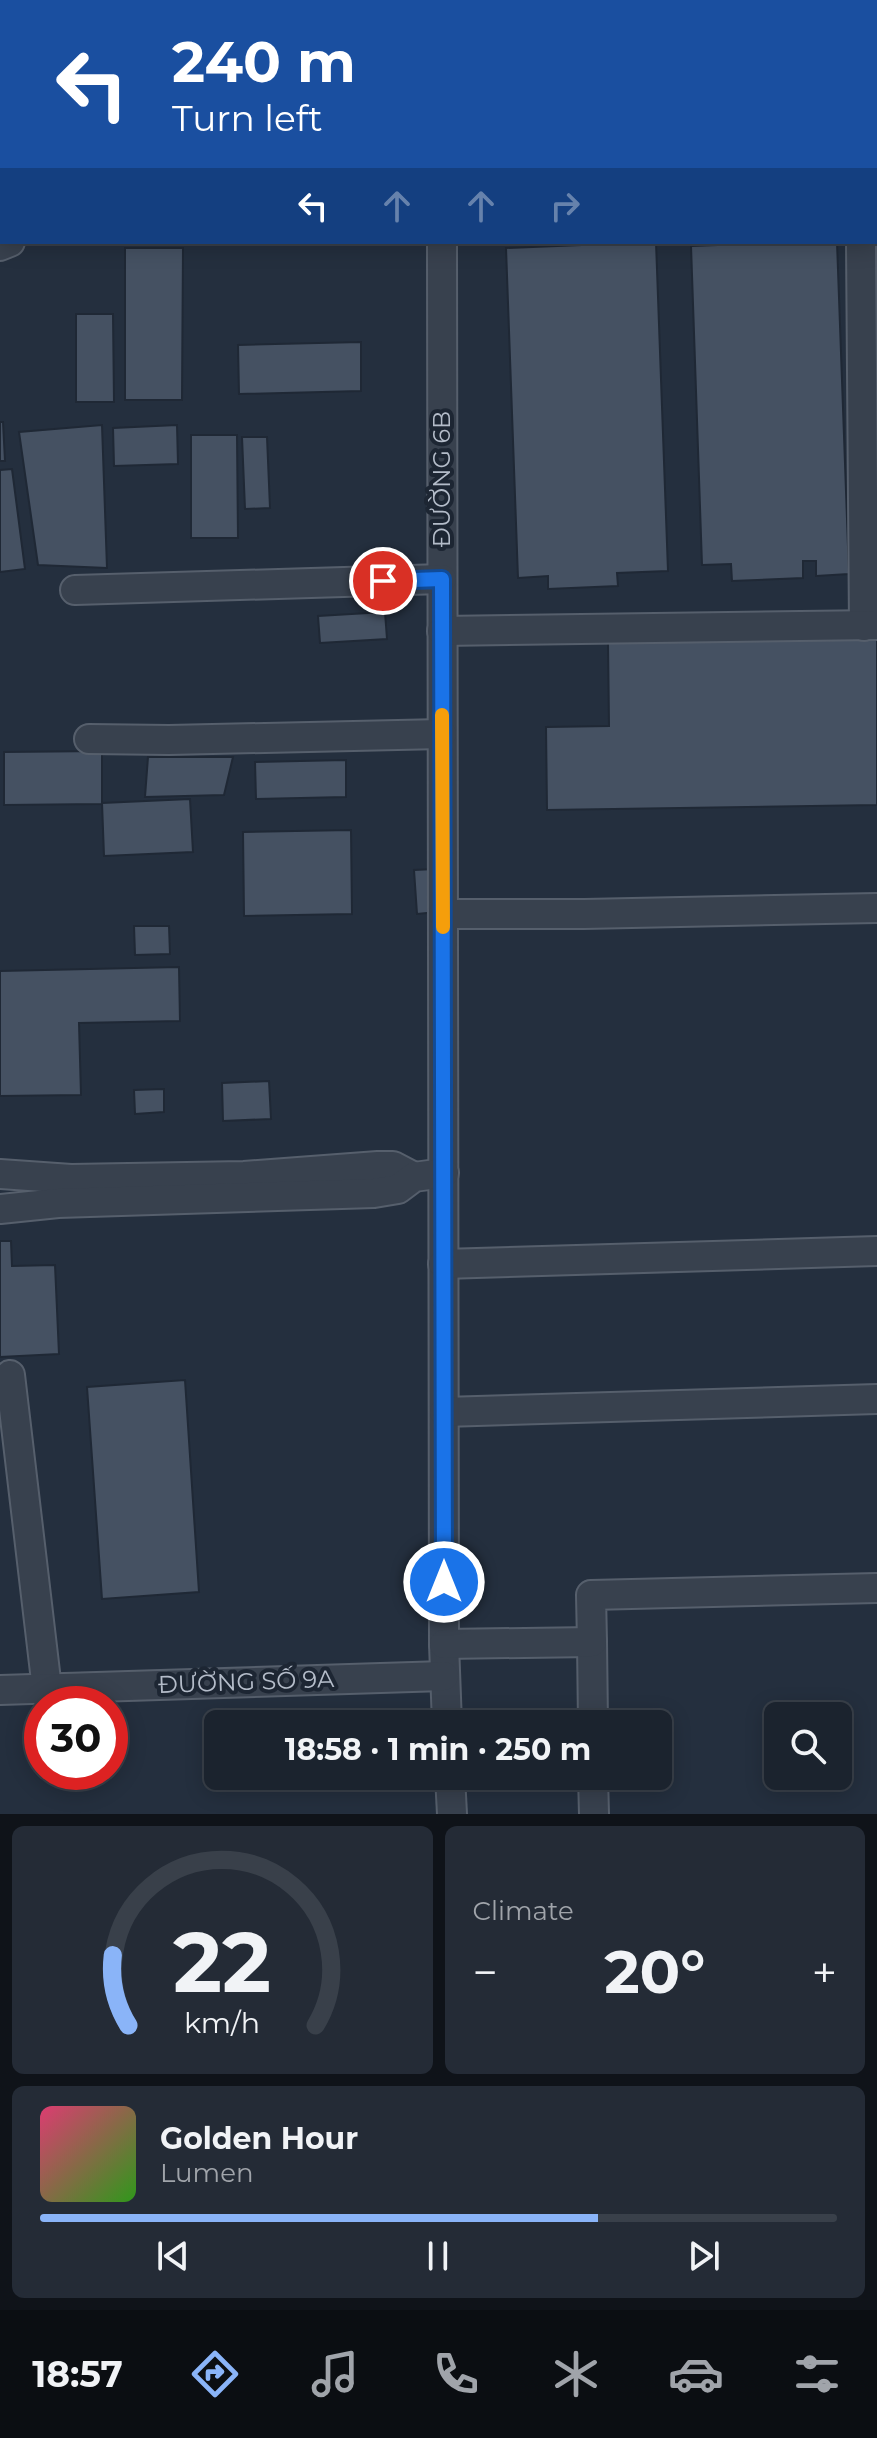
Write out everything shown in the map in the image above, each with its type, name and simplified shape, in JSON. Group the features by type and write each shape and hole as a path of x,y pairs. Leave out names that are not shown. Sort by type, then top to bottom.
{"street":[{"name":"ĐƯỜNG 6B","path":"442,244 446,1710"},
{"path":"442,631 870,626 861,244"},
{"path":"75,590 442,579"},
{"path":"89,739 442,734"},
{"path":"443,914 877,908"},
{"path":"0,1174 71,1179 244,1176 393,1166 414,1177"},
{"path":"0,1209 58,1203 374,1193 398,1189 414,1177 444,1173"},
{"path":"443,1264 877,1251"},
{"path":"10,1375 47,1686"},
{"path":"444,1412 877,1399"},
{"path":"593,1710 591,1595 877,1588"},
{"path":"444,1644 592,1642"},
{"name":"ĐƯỜNG SỐ 9A","path":"128,1686 444,1676"},
{"name":"ĐƯỜNG SỐ 9A","path":"0,1690 24,1689"},
{"path":"451,1790 452,1814"},
{"path":"593,1790 594,1814"}],"building":[{"path":"656,244 668,571 617,573 618,586 548,589 548,576 518,578 506,248"},
{"path":"837,244 849,574 816,576 816,561 803,561 803,578 732,581 731,564 702,565 691,246"},
{"path":"125,248 183,248 182,400 125,400"},
{"path":"76,314 113,314 114,402 76,402"},
{"path":"361,342 361,391 239,394 238,345"},
{"path":"0,422 3,422 5,461 0,461"},
{"path":"102,425 107,568 38,565 19,432"},
{"path":"177,425 178,464 114,466 113,428"},
{"path":"191,435 237,435 238,538 191,538"},
{"path":"242,437 267,437 270,508 245,509"},
{"path":"12,469 25,569 0,572 0,470"},
{"path":"385,612 387,639 320,643 318,616"},
{"path":"877,638 877,805 547,810 546,727 609,726 608,642"},
{"path":"102,751 102,804 4,805 4,752"},
{"path":"148,757 233,757 224,795 145,797"},
{"path":"346,760 346,797 256,799 255,762"},
{"path":"190,799 193,852 104,856 102,803"},
{"path":"351,830 352,914 244,916 243,832"},
{"path":"435,869 437,912 417,914 414,870"},
{"path":"134,926 169,926 170,954 135,955"},
{"path":"179,967 180,1021 79,1023 81,1095 0,1096 0,971"},
{"path":"269,1081 271,1119 223,1121 222,1083"},
{"path":"164,1089 164,1112 135,1114 134,1090"},
{"path":"0,1241 11,1241 12,1266 55,1265 59,1354 0,1357"},
{"path":"185,1380 199,1592 102,1599 87,1387"}],"slow traffic":[{"path":"442,715 443,927"}],"route":[{"path":"383,581 442,579 444,1582"}]}
